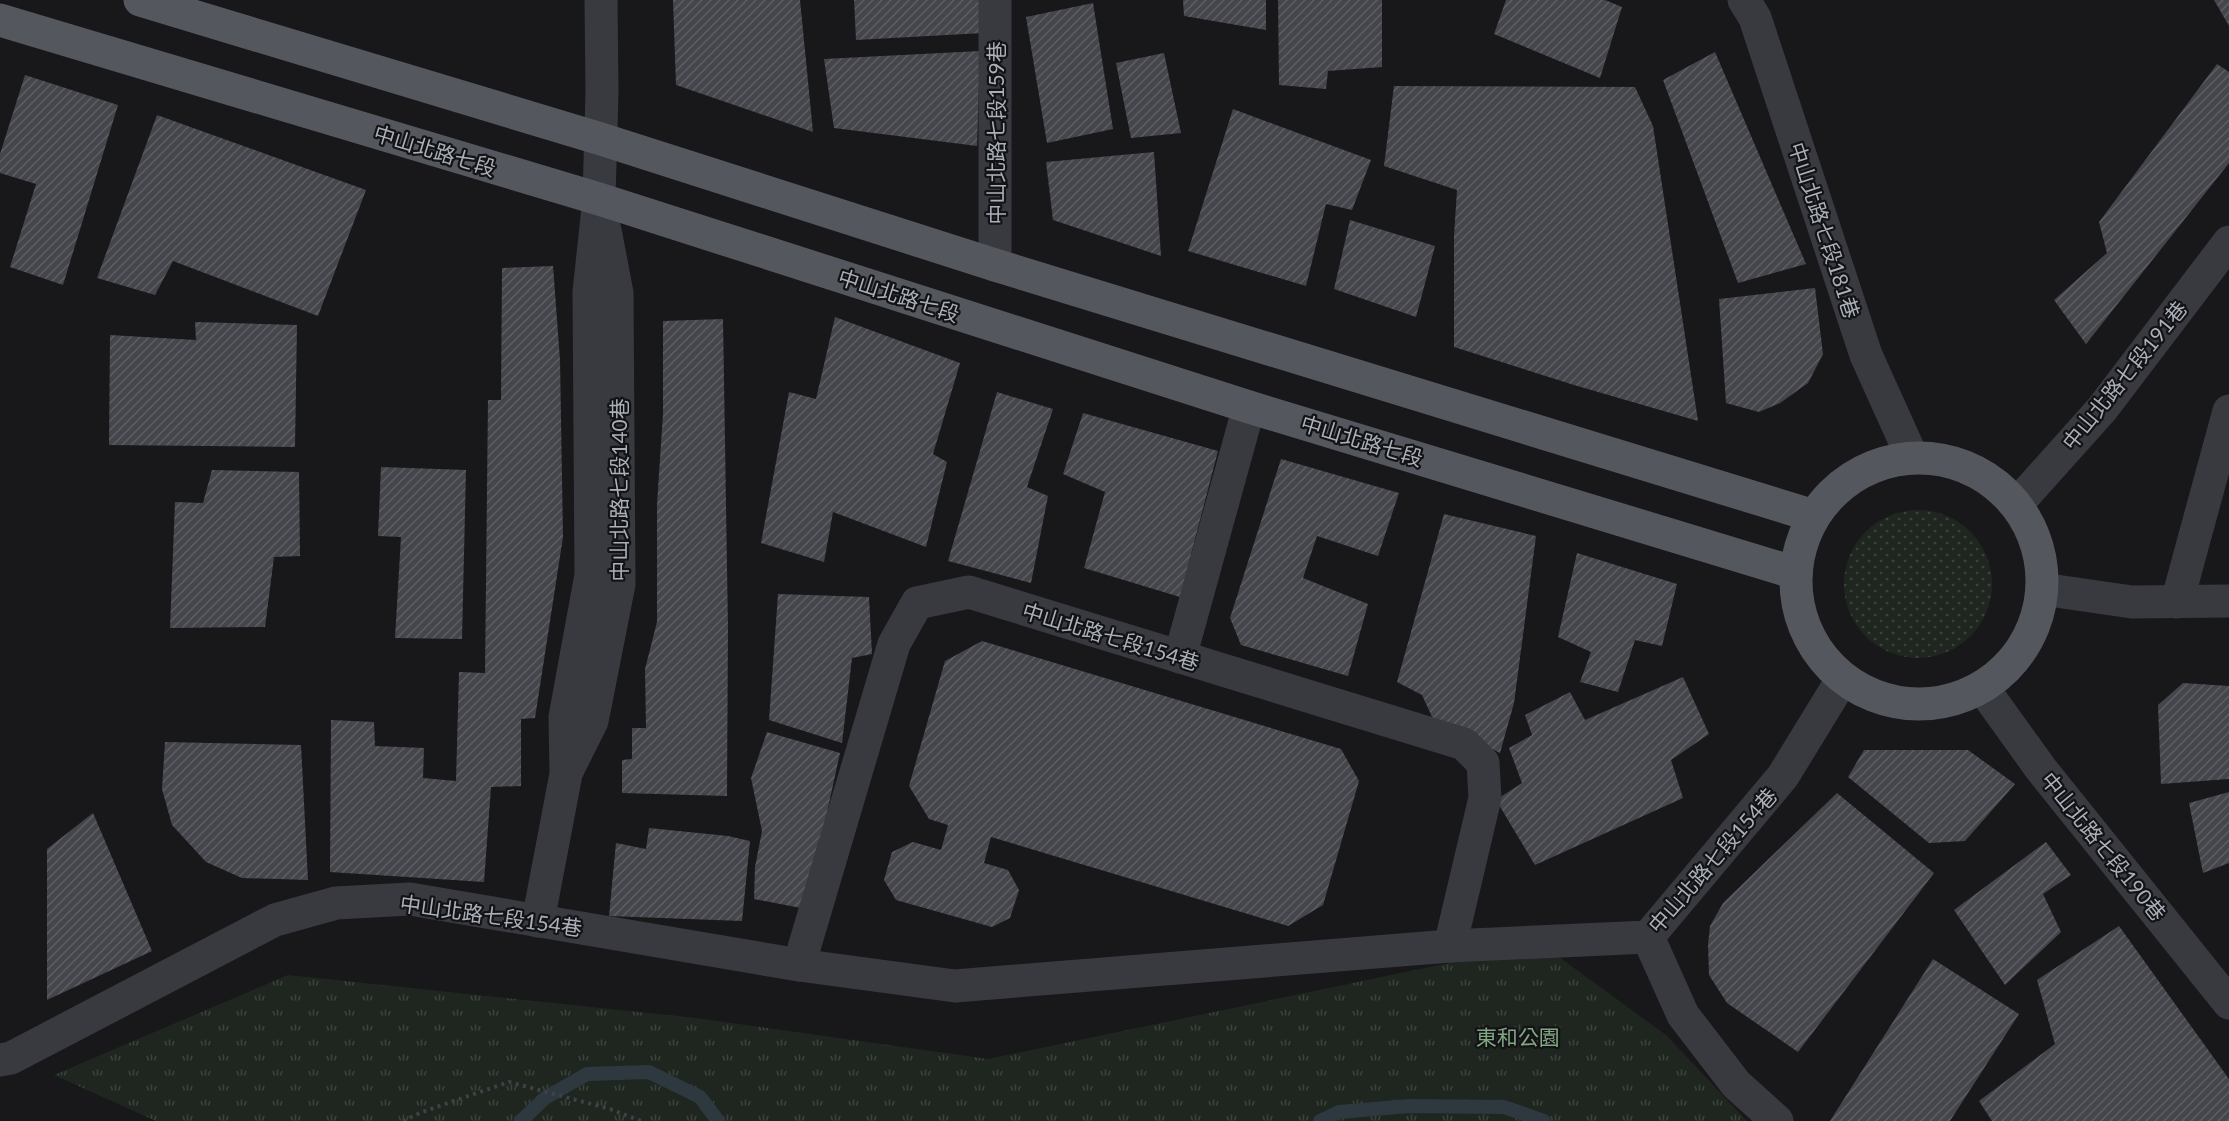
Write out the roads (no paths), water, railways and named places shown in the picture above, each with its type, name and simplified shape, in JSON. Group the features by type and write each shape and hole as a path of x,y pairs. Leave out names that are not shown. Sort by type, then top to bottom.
{"main road":[{"path":"140,0 601,139 995,265 1814,516"},
{"name":"中山北路七段","path":"0,20 598,199 1249,407 1796,573"},
{"path":"1912,457 1941,459 1970,468 1995,484 2016,505 2031,530 2040,559 2042,589 2036,618 2024,645 2006,668 1982,687 1945,701 1926,704 1896,702 1868,693 1843,678 1822,656 1806,631 1797,602 1796,573 1802,543 1814,516 1832,493 1856,474 1882,462 1912,457"}],"street":[{"name":"中山北路七段140巷","path":"538,921 566,774 565,717 591,575 589,292 601,139 601,0"},
{"name":"中山北路七段159巷","path":"995,0 995,265"},
{"name":"中山北路七段181巷","path":"1744,0 1755,18 1866,355 1912,457"},
{"name":"中山北路七段191巷","path":"2016,505 2102,409 2229,242"},
{"path":"1180,657 1249,407"},
{"path":"2177,602 2229,411"},
{"path":"2042,589 2132,603 2229,601"},
{"name":"中山北路七段154巷","path":"799,964 894,644 917,603 969,592 1464,744 1483,764 1485,798 1450,946"},
{"name":"中山北路七段154巷","path":"0,1060 10,1058 275,920 336,903 410,899 799,964 955,986 1450,946 1648,937 1783,776 1843,678"},
{"name":"中山北路七段190巷","path":"1982,687 2041,769 2229,1003"},
{"path":"1648,937 1683,1015 1736,1084 1777,1121"}],"waterway":[{"path":"521,1121 545,1098 587,1074 649,1072 700,1097 718,1121"},
{"path":"1320,1121 1339,1112 1409,1106 1504,1107 1544,1121"}],"park label":[{"name":"東和公園","path":"1518,1036"}]}
